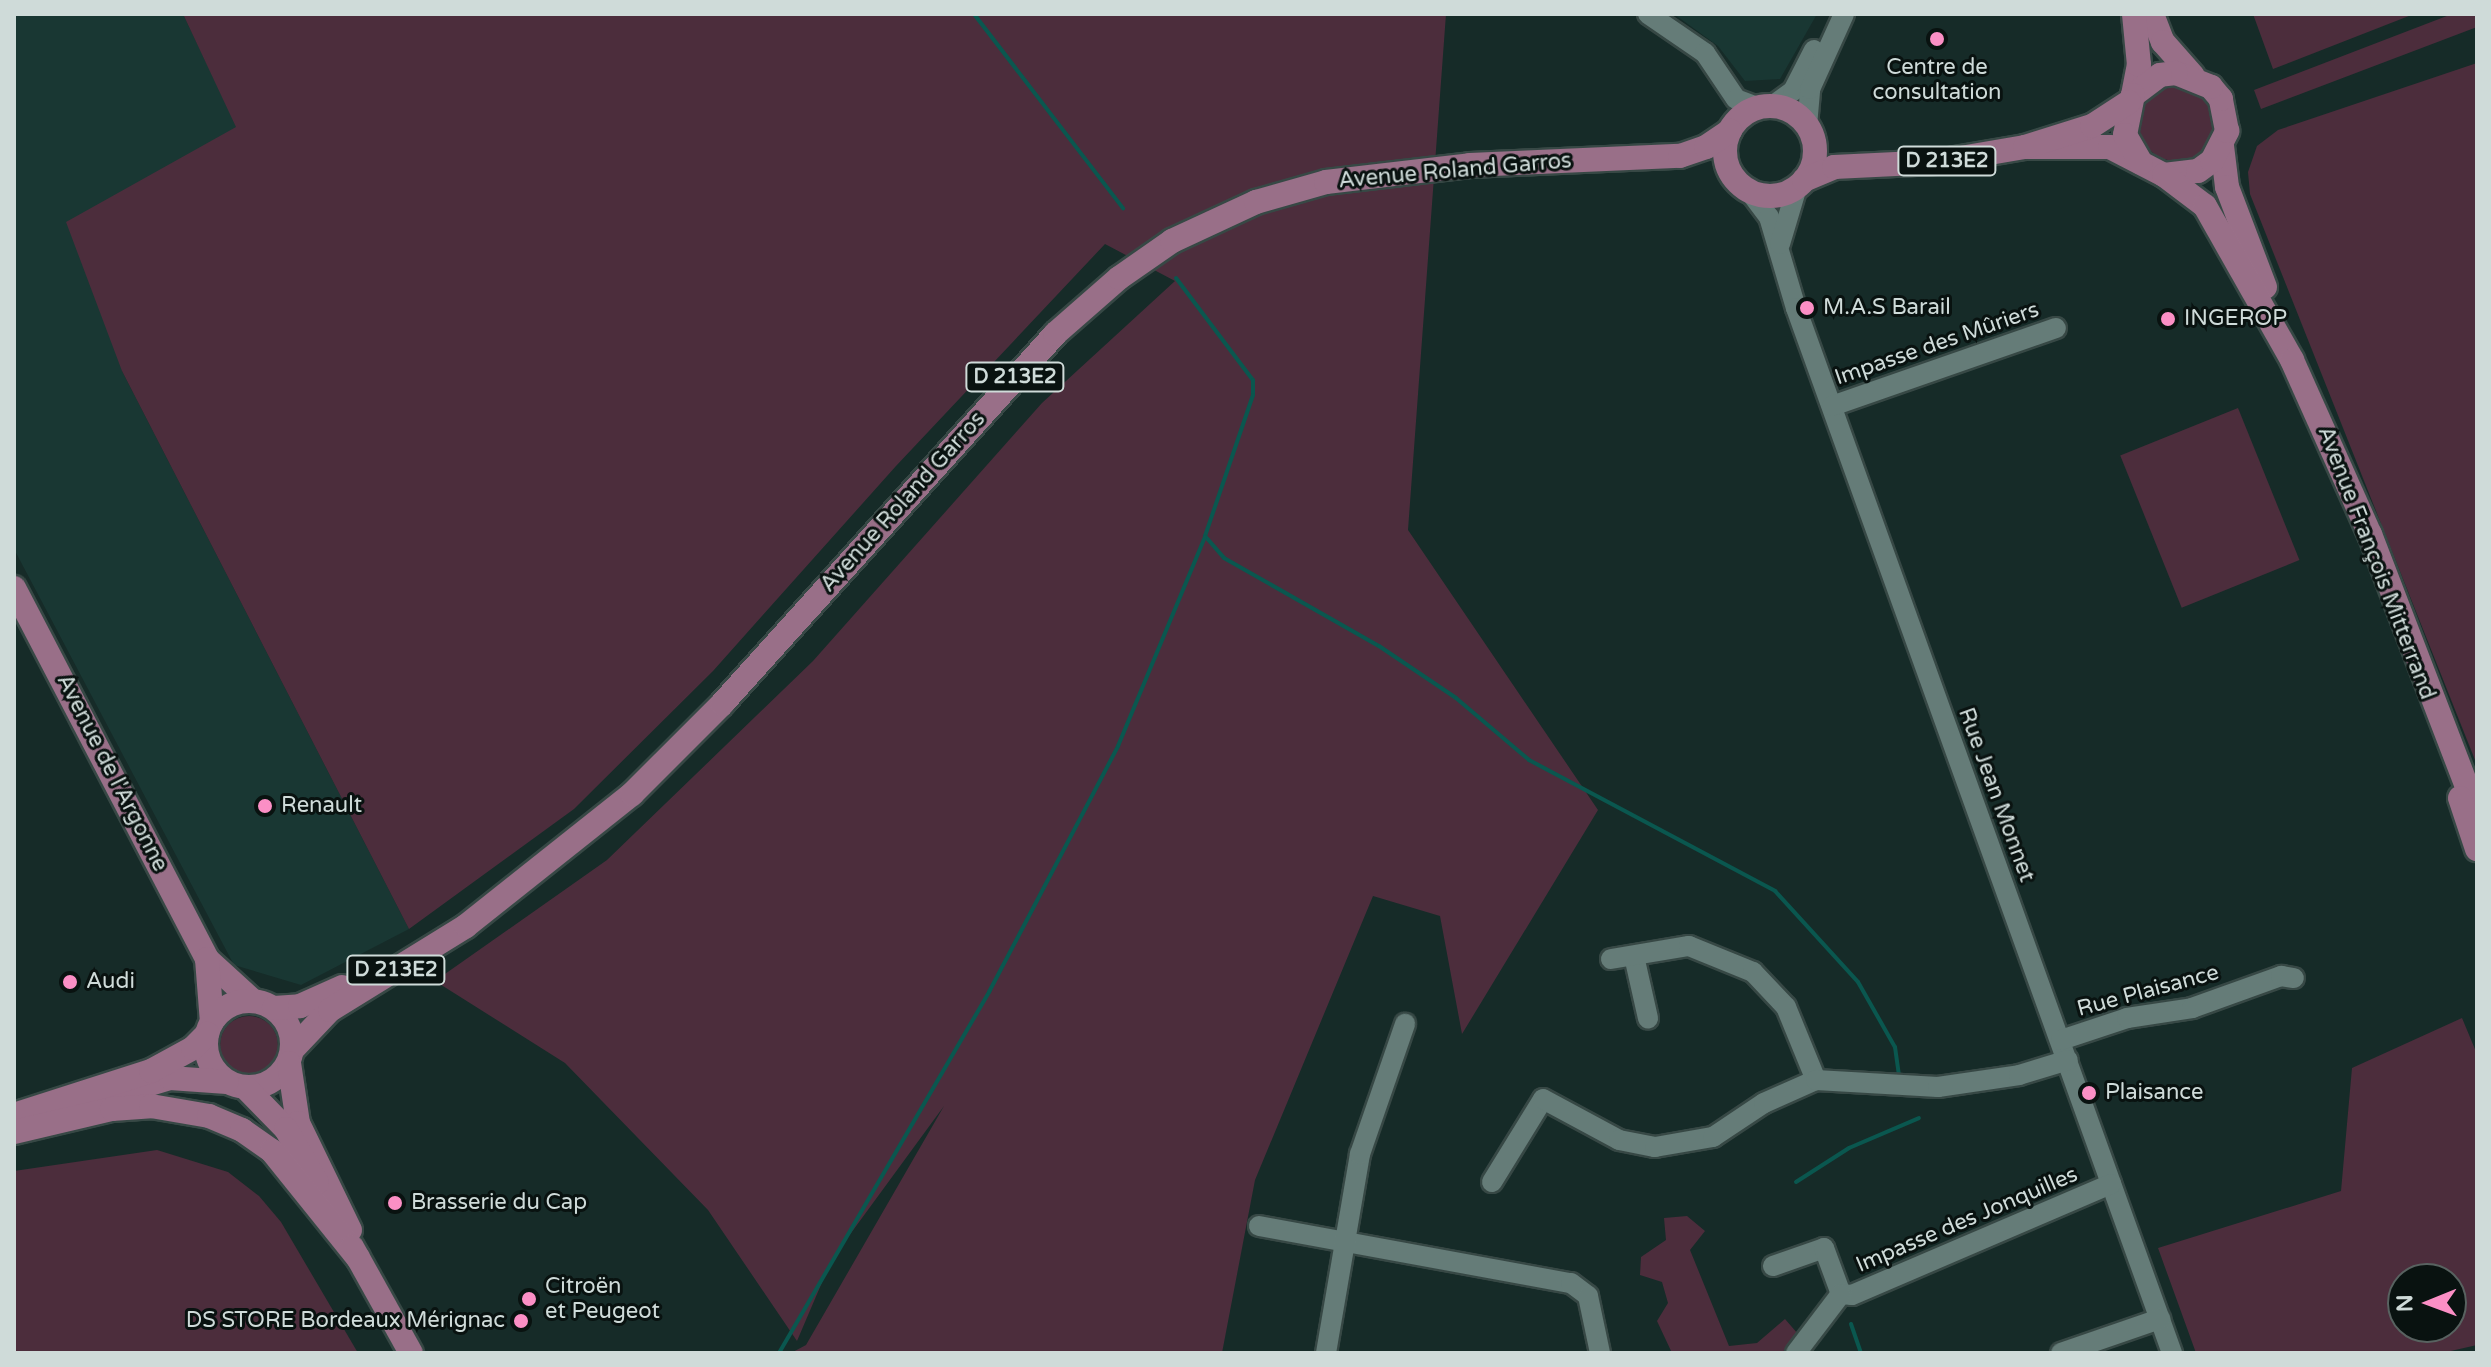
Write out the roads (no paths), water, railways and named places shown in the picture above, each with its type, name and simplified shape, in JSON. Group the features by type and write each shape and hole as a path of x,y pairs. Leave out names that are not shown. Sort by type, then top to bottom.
{"main road":[{"path":"2134,14 2139,65 2125,135 2141,163 2164,175 2198,171 2222,146 2226,115 2221,99 2193,76 2163,42 2152,14"},
{"path":"2131,98 2160,75 2193,76"},
{"name":"D 213E2","path":"1801,183 1834,167 1937,162 2025,147 2092,126 2131,98"},
{"path":"1766,107 1786,109 1809,129 1814,157 1801,183 1775,196 1742,185 1725,155 1732,127 1766,107"},
{"name":"Avenue Roland Garros","path":"291,1056 330,1010 432,949 601,822 676,752 1055,334 1119,278 1172,241 1256,202 1326,182 1470,165 1680,156 1706,147 1732,127"},
{"name":"D 213E2","path":"1809,129 1836,151 1868,163"},
{"name":"Avenue François Mitterrand","path":"2222,146 2227,187 2292,360 2365,521 2439,723 2477,813"},
{"name":"D 213E2","path":"2025,147 2110,147 2141,163"},
{"name":"Avenue Roland Garros","path":"1680,156 1742,185"},
{"name":"Avenue François Mitterrand","path":"2164,175 2205,206 2292,360"},
{"name":"Avenue de l'Argonne","path":"14,588 207,959"},
{"name":"Avenue François Mitterrand","path":"2439,723 2477,849"},
{"name":"Avenue Roland Garros","path":"264,1005 326,996 505,896"},
{"path":"207,959 289,1026 298,1123 376,1291"},
{"path":"207,959 209,1061 286,1129 411,1353"},
{"path":"14,1115 151,1071 193,1048 229,1006 264,1005"},
{"path":"14,1126 170,1078 237,1085 269,1083 291,1056"},
{"path":"14,1132 112,1109 151,1106 209,1116 242,1130 272,1151 358,1258"}],"street":[{"path":"1648,14 1705,53 1736,99 1766,107 1793,91 1832,14"},
{"path":"1809,129 1810,89 1844,14"},
{"path":"1732,127 1736,99"},
{"name":"Rue Jean Monnet","path":"1779,251 1785,215 1801,183"},
{"name":"Rue Jean Monnet","path":"1742,185 1769,217 1832,406 2172,1353"},
{"name":"Impasse des Mûriers","path":"1832,406 2056,328"},
{"path":"1492,1182 1543,1099 1619,1140 1655,1147 1713,1137 1764,1103 1816,1080 1786,1007 1753,972 1689,946 1611,959"},
{"path":"1634,956 1648,1018"},
{"name":"Rue Plaisance","path":"1816,1080 1938,1087 2019,1075 2127,1018 2192,1008 2281,976 2294,978"},
{"path":"1326,1353 1360,1154 1405,1024"},
{"name":"Impasse des Jonquilles","path":"1841,1294 1852,1295 2111,1184"},
{"path":"1259,1226 1571,1283 1588,1296 1600,1353"},
{"name":"Impasse des Jonquilles","path":"1773,1266 1824,1248 1841,1294"},
{"name":"Impasse des Jonquilles","path":"1796,1353 1841,1294"},
{"path":"2061,1353 2160,1319"}],"waterway":[{"path":"974,14 1123,208"},
{"path":"1176,278 1253,380 1253,395 1205,536 1224,558 1379,646 1456,698 1529,760 1775,891 1858,982 1895,1047 1899,1077"},
{"path":"779,1353 989,992 1118,746 1205,537"},
{"path":"1796,1182 1849,1148 1919,1118"},
{"path":"1851,1324 1861,1353"}],"place":[{"name":"Centre de consultation","path":"1937,39"},
{"name":"M.A.S Barail","path":"1807,308"},
{"name":"INGEROP","path":"2168,319"},
{"name":"Renault","path":"265,806"},
{"name":"Audi","path":"70,982"},
{"name":"Plaisance","path":"2089,1093"},
{"name":"Brasserie du Cap","path":"395,1203"},
{"name":"Citroën et Peugeot","path":"529,1299"},
{"name":"DS STORE Bordeaux Mérignac","path":"521,1321"}]}
